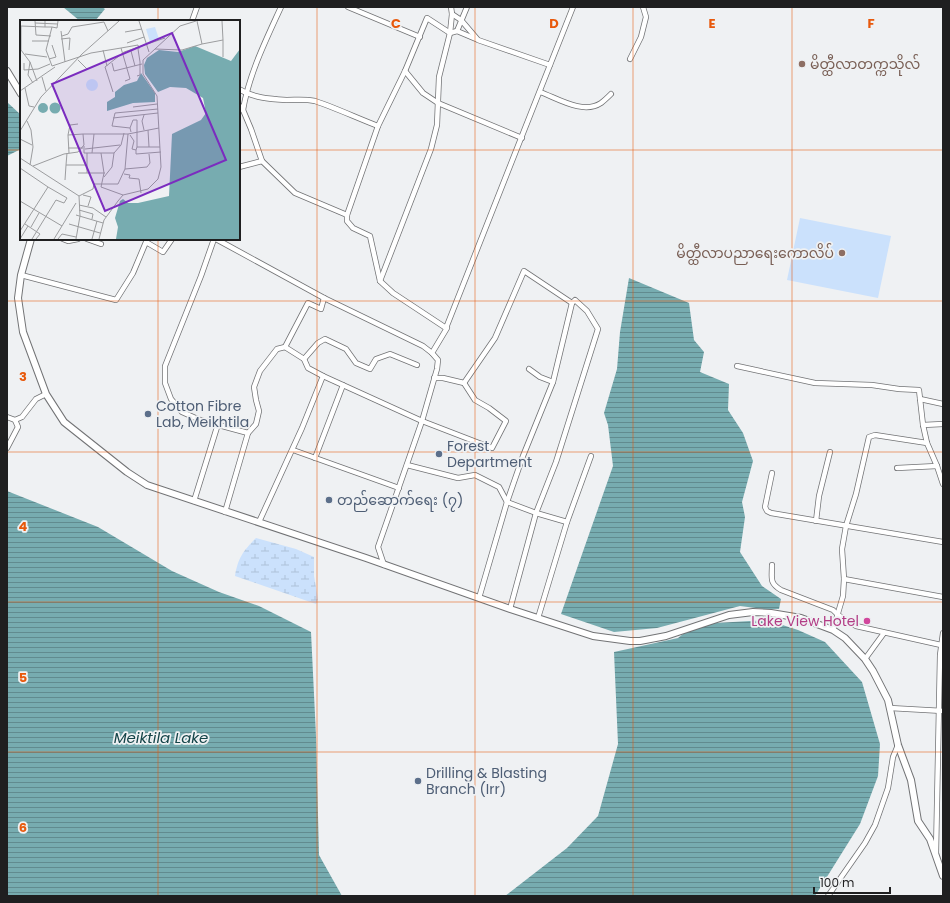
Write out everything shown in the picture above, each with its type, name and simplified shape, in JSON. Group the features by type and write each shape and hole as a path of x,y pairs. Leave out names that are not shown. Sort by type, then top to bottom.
{"street":[{"path":"192,20 197,7"},
{"path":"243,110 246,93 256,63 281,7"},
{"path":"348,7 420,37"},
{"path":"380,281 430,149 437,125 439,77 450,33 452,14 451,7"},
{"path":"457,31 467,7"},
{"path":"432,352 447,328 573,7"},
{"path":"630,59 641,37 646,17 643,7"},
{"path":"452,14 461,20 478,40"},
{"path":"446,328 393,294 380,281 370,236 353,228 347,221 378,126 405,71 428,18 450,33"},
{"path":"450,33 457,31 478,40 550,65"},
{"path":"7,71 20,92"},
{"path":"405,71 424,93 438,103 522,138"},
{"path":"240,90 246,93 266,98 288,100 302,99 314,101 378,126"},
{"path":"540,92 578,107 600,103 611,94"},
{"path":"240,106 251,129 262,161 295,193 348,215"},
{"path":"240,167 262,161"},
{"path":"30,240 21,275 18,298 23,332 46,394 64,422 127,472 147,485 593,636 630,641 666,636 729,615 753,612 771,613 801,618 833,630 845,638 865,659 879,682 890,708 898,745 911,780 918,821 930,839 943,876"},
{"path":"90,240 101,244"},
{"path":"21,275 116,300 133,273 146,242 163,252 171,240"},
{"path":"215,240 202,276 165,366 165,384 171,399 182,412 200,420 248,433"},
{"path":"217,240 324,298 423,346 432,352 438,360 422,421 378,547 384,564"},
{"path":"464,383 495,338 524,271 572,303"},
{"path":"285,347 308,303 321,309 324,298"},
{"path":"510,609 536,513 556,462 598,329 587,311 574,300 572,303"},
{"path":"479,598 507,502 523,456 553,382 572,303"},
{"path":"304,359 318,343 325,339 346,349 356,363 370,369 376,359 390,354 417,364"},
{"path":"225,512 248,433 256,424 259,411 254,387 260,370 277,349 285,347 304,359 308,368 323,376 422,421 492,448 506,421 489,408 475,400 464,383 443,378 434,378"},
{"path":"737,366 815,383 872,385 899,390 919,390 923,425 927,443 943,484"},
{"path":"529,369 540,377 553,382"},
{"path":"259,522 293,450 323,376"},
{"path":"315,458 343,385"},
{"path":"7,417 15,420 22,417 36,399 46,394"},
{"path":"920,399 943,404"},
{"path":"7,448 18,427 15,420"},
{"path":"194,501 218,424"},
{"path":"923,425 943,424"},
{"path":"833,630 843,596 844,579 842,549 846,526 856,494 869,437 875,435 927,443"},
{"path":"293,450 399,488"},
{"path":"816,522 819,496 830,452"},
{"path":"538,618 567,522 591,456"},
{"path":"407,465 458,478 475,475 498,487 507,502 536,513 567,522"},
{"path":"897,468 937,466"},
{"path":"772,473 765,507 767,511 816,522 943,542"},
{"path":"772,565 772,583 774,586 833,610 838,615 856,626 941,645"},
{"path":"844,579 943,597"},
{"path":"865,659 884,633"},
{"path":"936,855 941,711 941,645 943,633"},
{"path":"890,708 941,711"},
{"path":"828,896 865,843 875,825 888,788 893,757 898,745"}],"green space":[{"path":"800,218 891,236 878,298 787,280"},
{"path":"256,538 296,549 314,557 314,576 318,599 316,604 235,576 242,555"}],"water":[{"path":"63,7 102,7 105,9 96,20 79,20"},
{"path":"7,102 20,114 20,150 7,156"},
{"path":"629,278 689,303 694,340 704,352 700,372 729,384 728,410 743,433 753,461 742,502 745,517 740,552 762,586 781,599 779,609 740,606 657,628 614,632 561,614 613,466 608,425 604,413 617,369 620,332"},
{"name":"Meiktila Lake","path":"7,491 98,527 172,571 219,592 259,606 311,632 316,736 319,855 342,896 7,896"},
{"path":"767,620 798,630 825,642 862,682 880,744 878,776 860,824 815,896 505,896 567,848 598,816 618,744 614,652 678,638 688,630 715,623"}],"place":[{"name":"မိတ္ထီလာတက္ကသိုလ်","path":"802,64"},
{"name":"မိတ္ထီလာပညာရေးကောလိပ်","path":"842,253"},
{"name":"Cotton Fibre Lab, Meikhtila","path":"148,414"},
{"name":"Forest Department","path":"439,454"},
{"name":"တည်ဆောက်ရေး (၇)","path":"329,500"},
{"name":"Lake View Hotel","path":"867,621"},
{"name":"Drilling & Blasting Branch (Irr)","path":"418,781"}]}
